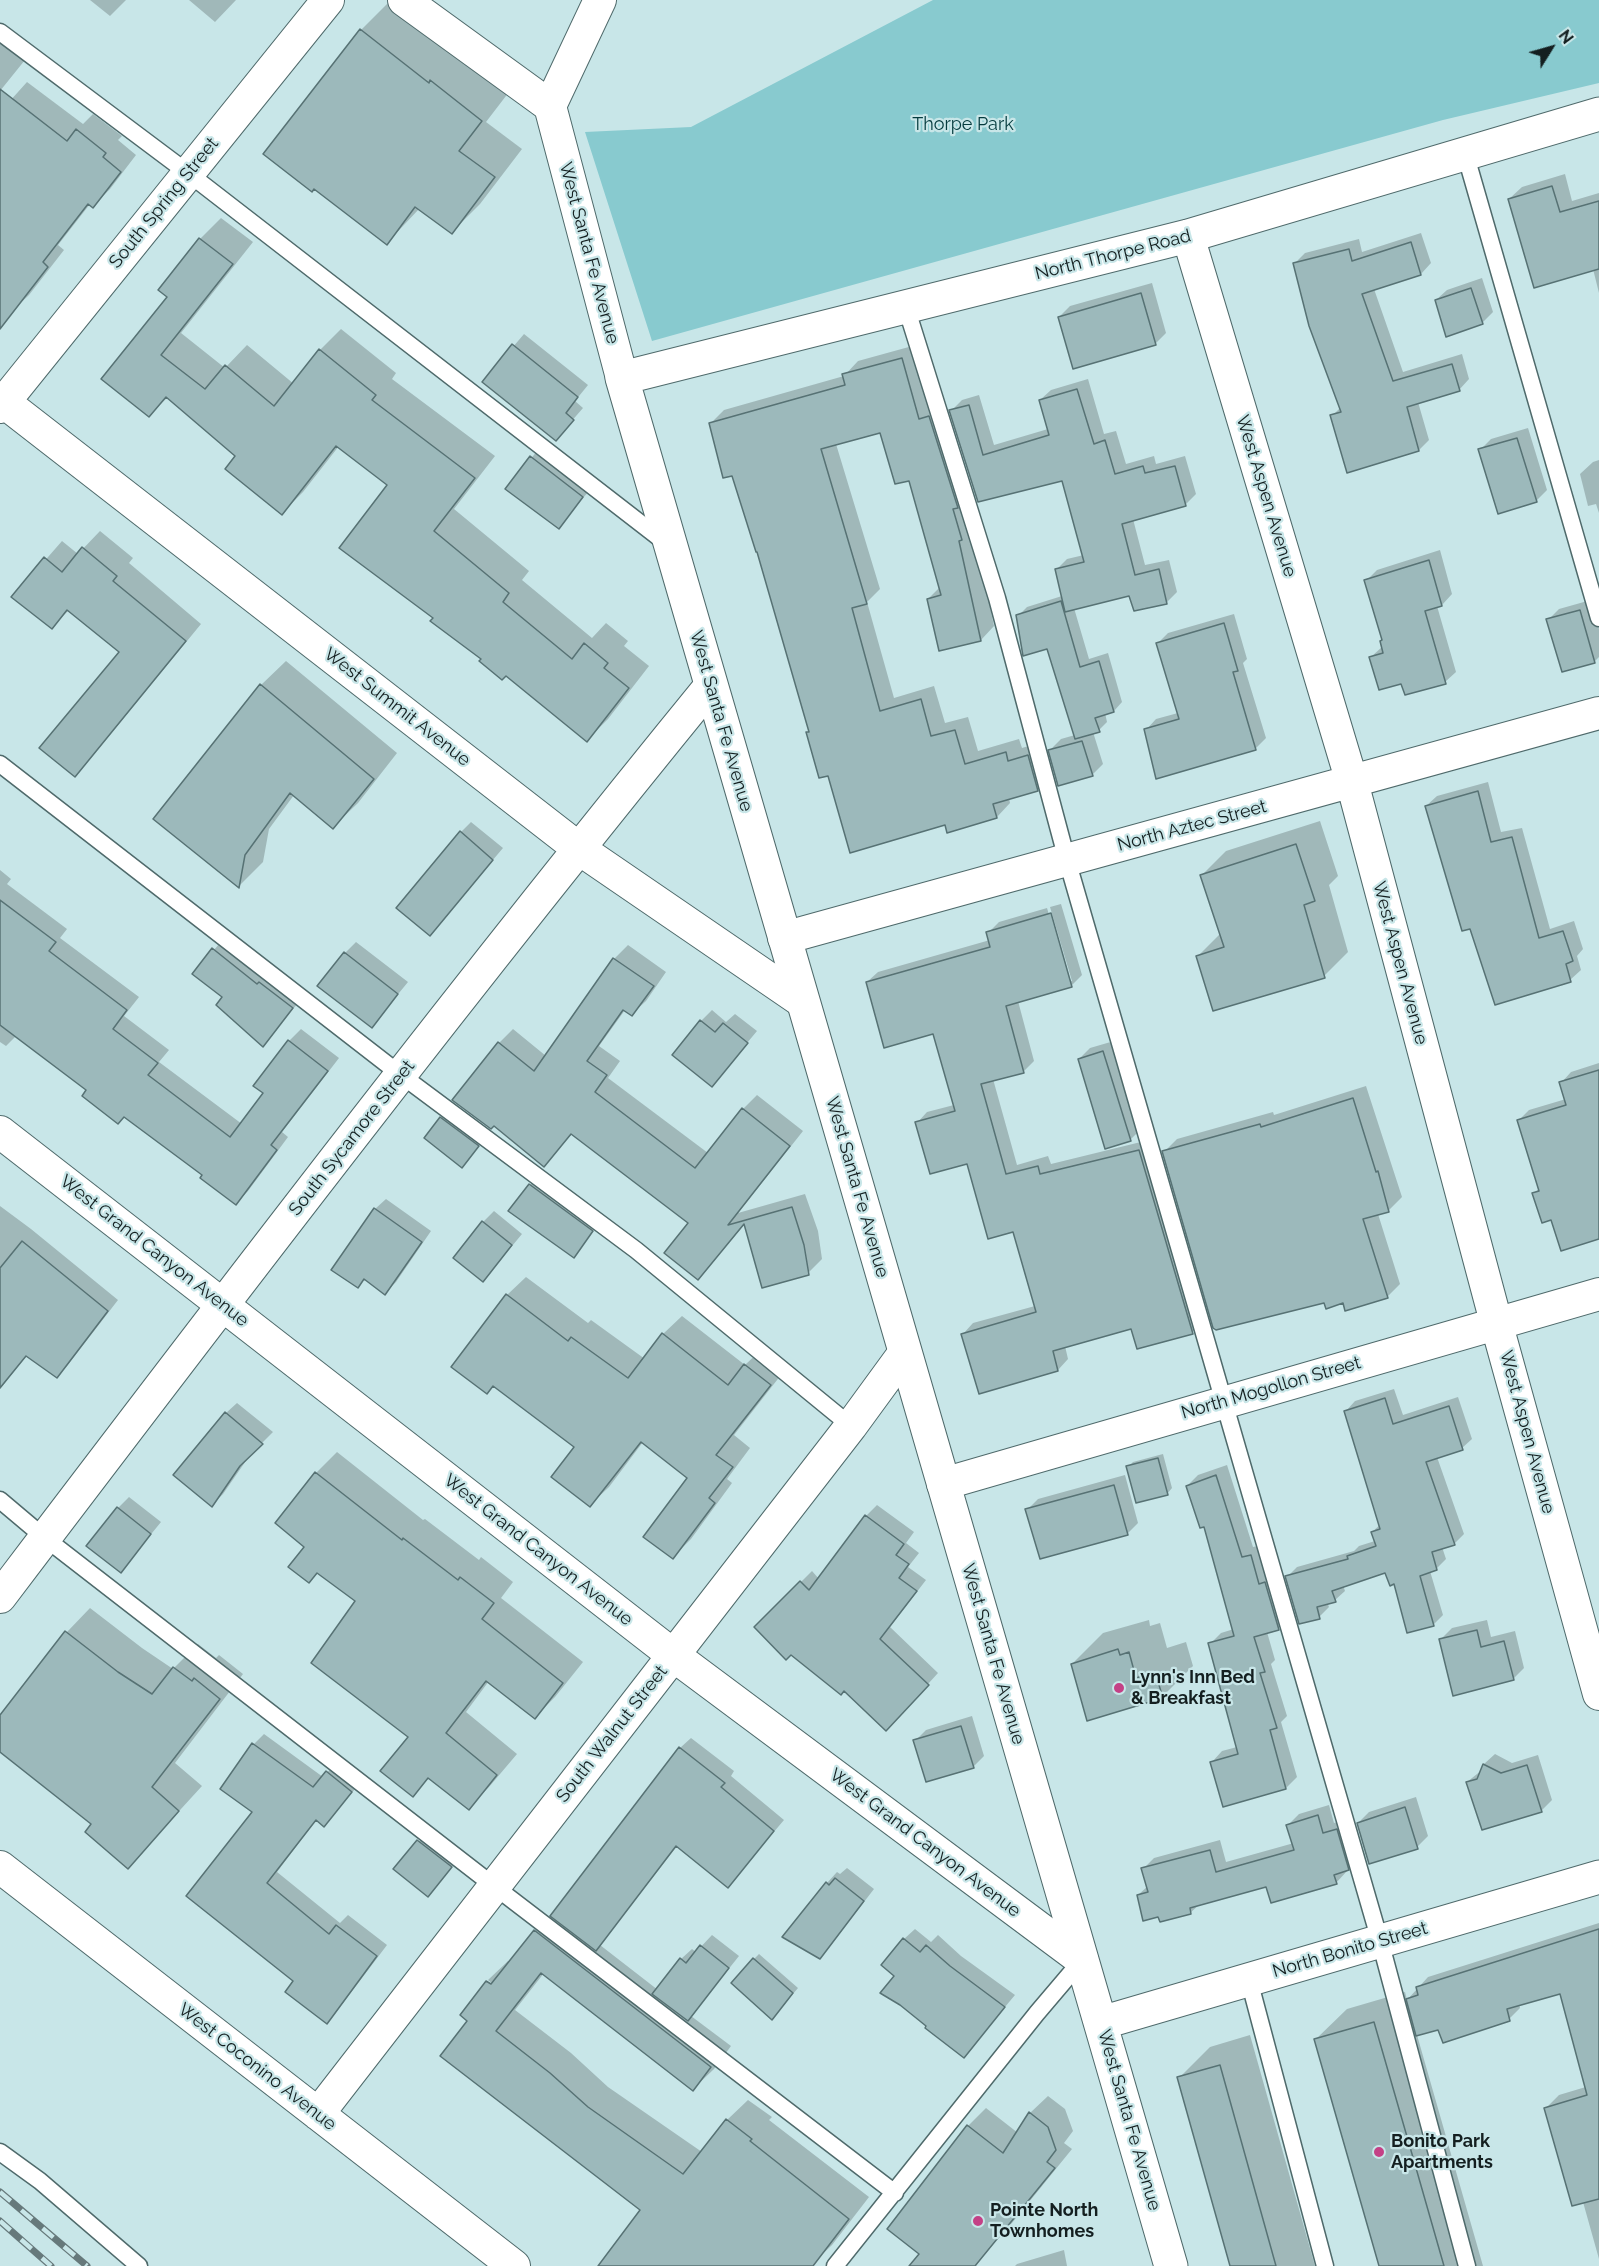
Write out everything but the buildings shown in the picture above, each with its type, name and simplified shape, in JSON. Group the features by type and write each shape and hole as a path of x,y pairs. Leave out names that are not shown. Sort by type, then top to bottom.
{"street":[{"name":"South Spring Street","path":"1,403 328,0"},
{"path":"404,0 550,106 600,0"},
{"name":"West Santa Fe Avenue","path":"550,106 622,378 670,546 1171,2266"},
{"name":"North Thorpe Road","path":"622,378 1188,236 1599,114"},
{"name":"West Aspen Avenue","path":"1188,236 1352,782 1496,1322 1599,1694"},
{"name":"West Summit Avenue","path":"1,403 578,848 803,1002"},
{"name":"South Sycamore Street","path":"0,1597 222,1305 401,1075 578,848 711,685"},
{"name":"North Aztec Street","path":"784,938 1599,713"},
{"name":"West Grand Canyon Avenue","path":"0,1132 673,1655 1082,1959"},
{"name":"North Mogollon Street","path":"943,1484 1599,1294"},
{"name":"South Walnut Street","path":"318,2114 851,1426 905,1352"},
{"name":"West Coconino Avenue","path":"0,1867 514,2266"},
{"name":"North Bonito Street","path":"1101,2023 1599,1877"}],"lane":[{"path":"0,32 188,173 670,546"},
{"path":"1465,153 1599,618"},
{"path":"906,307 997,598 1067,860 1380,1941 1467,2266"},
{"path":"0,764 401,1075 636,1250 851,1426"},
{"path":"0,1500 45,1538 494,1886 895,2193"},
{"path":"835,2266 1082,1959"},
{"path":"1249,1980 1325,2266"},
{"path":"0,2152 40,2181 139,2266"}],"green space":[{"name":"Thorpe Park","path":"933,0 1599,0 1599,83 1443,120 652,341 585,132 691,127"}],"railway":[{"path":"0,2192 87,2266"},
{"path":"0,2221 51,2266"}],"place":[{"name":"Lynn's Inn Bed & Breakfast","path":"1119,1688"},
{"name":"Bonito Park Apartments","path":"1379,2152"},
{"name":"Pointe North Townhomes","path":"978,2221"}]}
